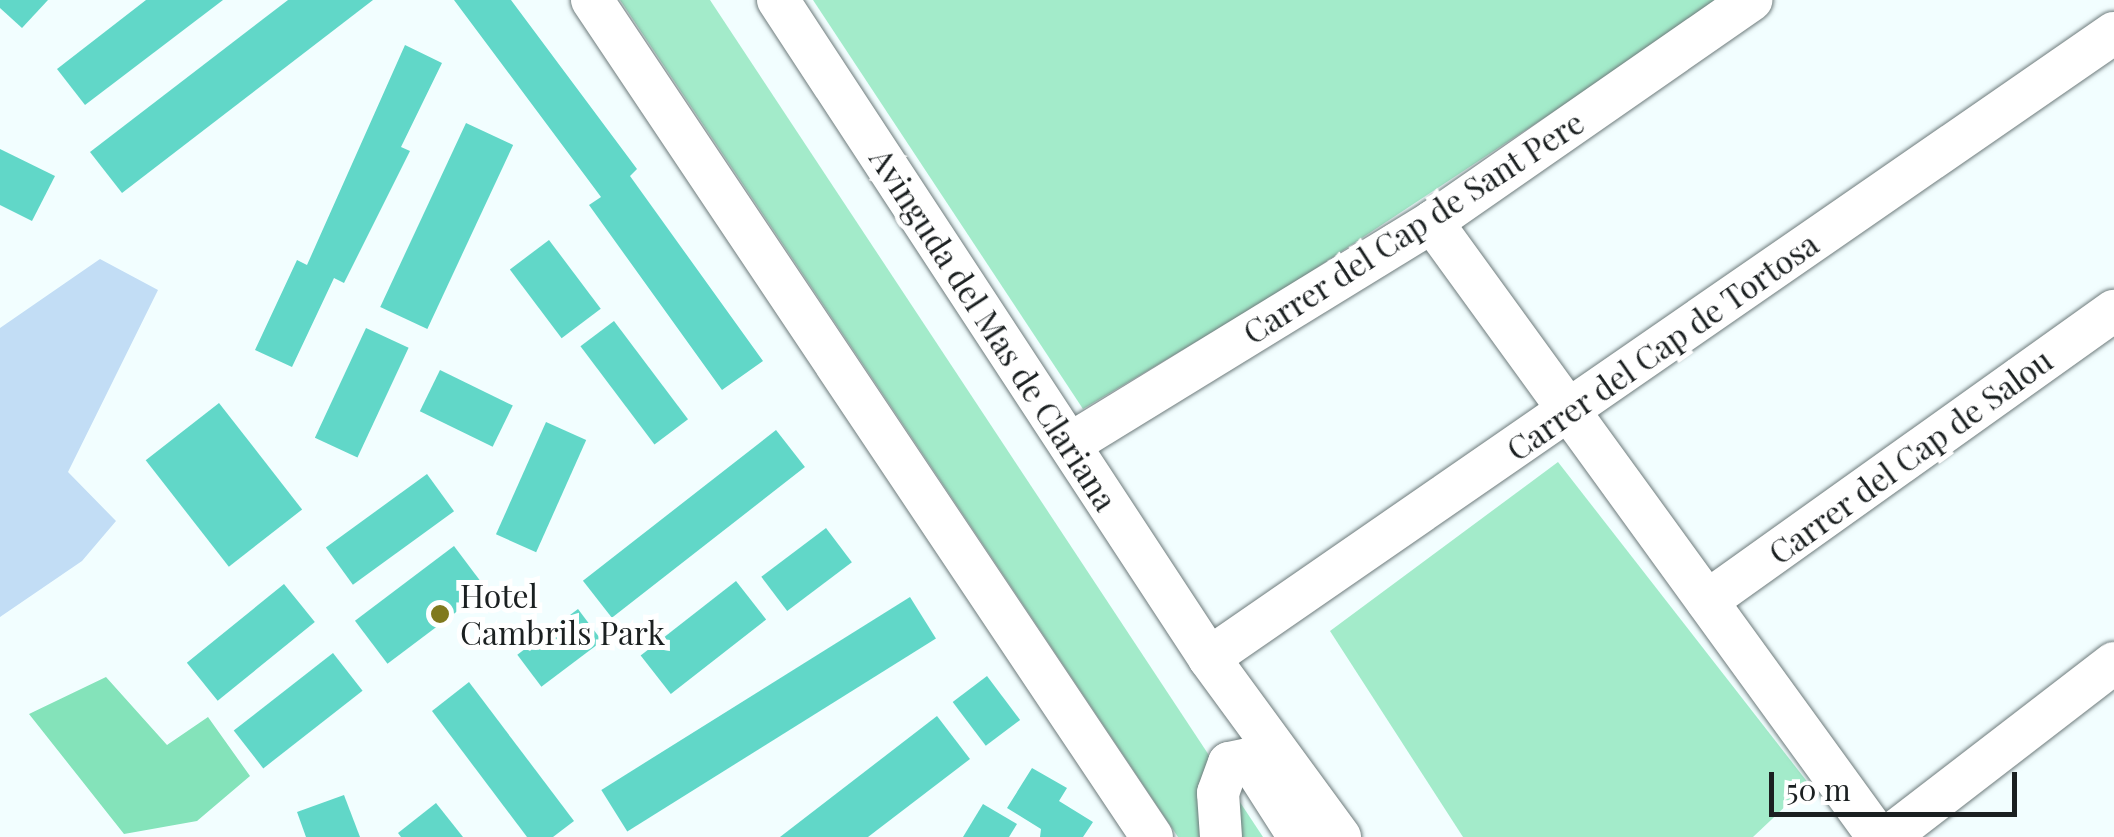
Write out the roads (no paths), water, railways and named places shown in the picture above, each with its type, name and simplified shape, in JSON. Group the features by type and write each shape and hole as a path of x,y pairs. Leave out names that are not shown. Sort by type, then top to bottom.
{"street":[{"path":"592,0 1152,837"},
{"name":"Avinguda del Mas de Clariana","path":"778,0 1209,658 1340,837"},
{"name":"Carrer del Cap de Sant Pere","path":"1070,444 1432,222 1751,0"},
{"name":"Carrer del Cap de Tortosa","path":"1209,658 2114,33"},
{"path":"1432,222 1878,837"},
{"name":"Carrer del Cap de Salou","path":"1707,601 2114,311"},
{"name":"Avinguda del Mas de Clariana","path":"1209,658 1208,700 1299,837"},
{"path":"1888,837 2114,663"},
{"name":"Avinguda del Mas de Clariana","path":"1246,760 1262,756 1316,837"},
{"path":"1220,837 1218,792 1229,763 1246,760"}],"water":[{"path":"100,259 158,290 68,472 116,521 82,561 0,617 0,328"}],"place":[{"name":"Hotel Cambrils Park","path":"440,614"}]}
